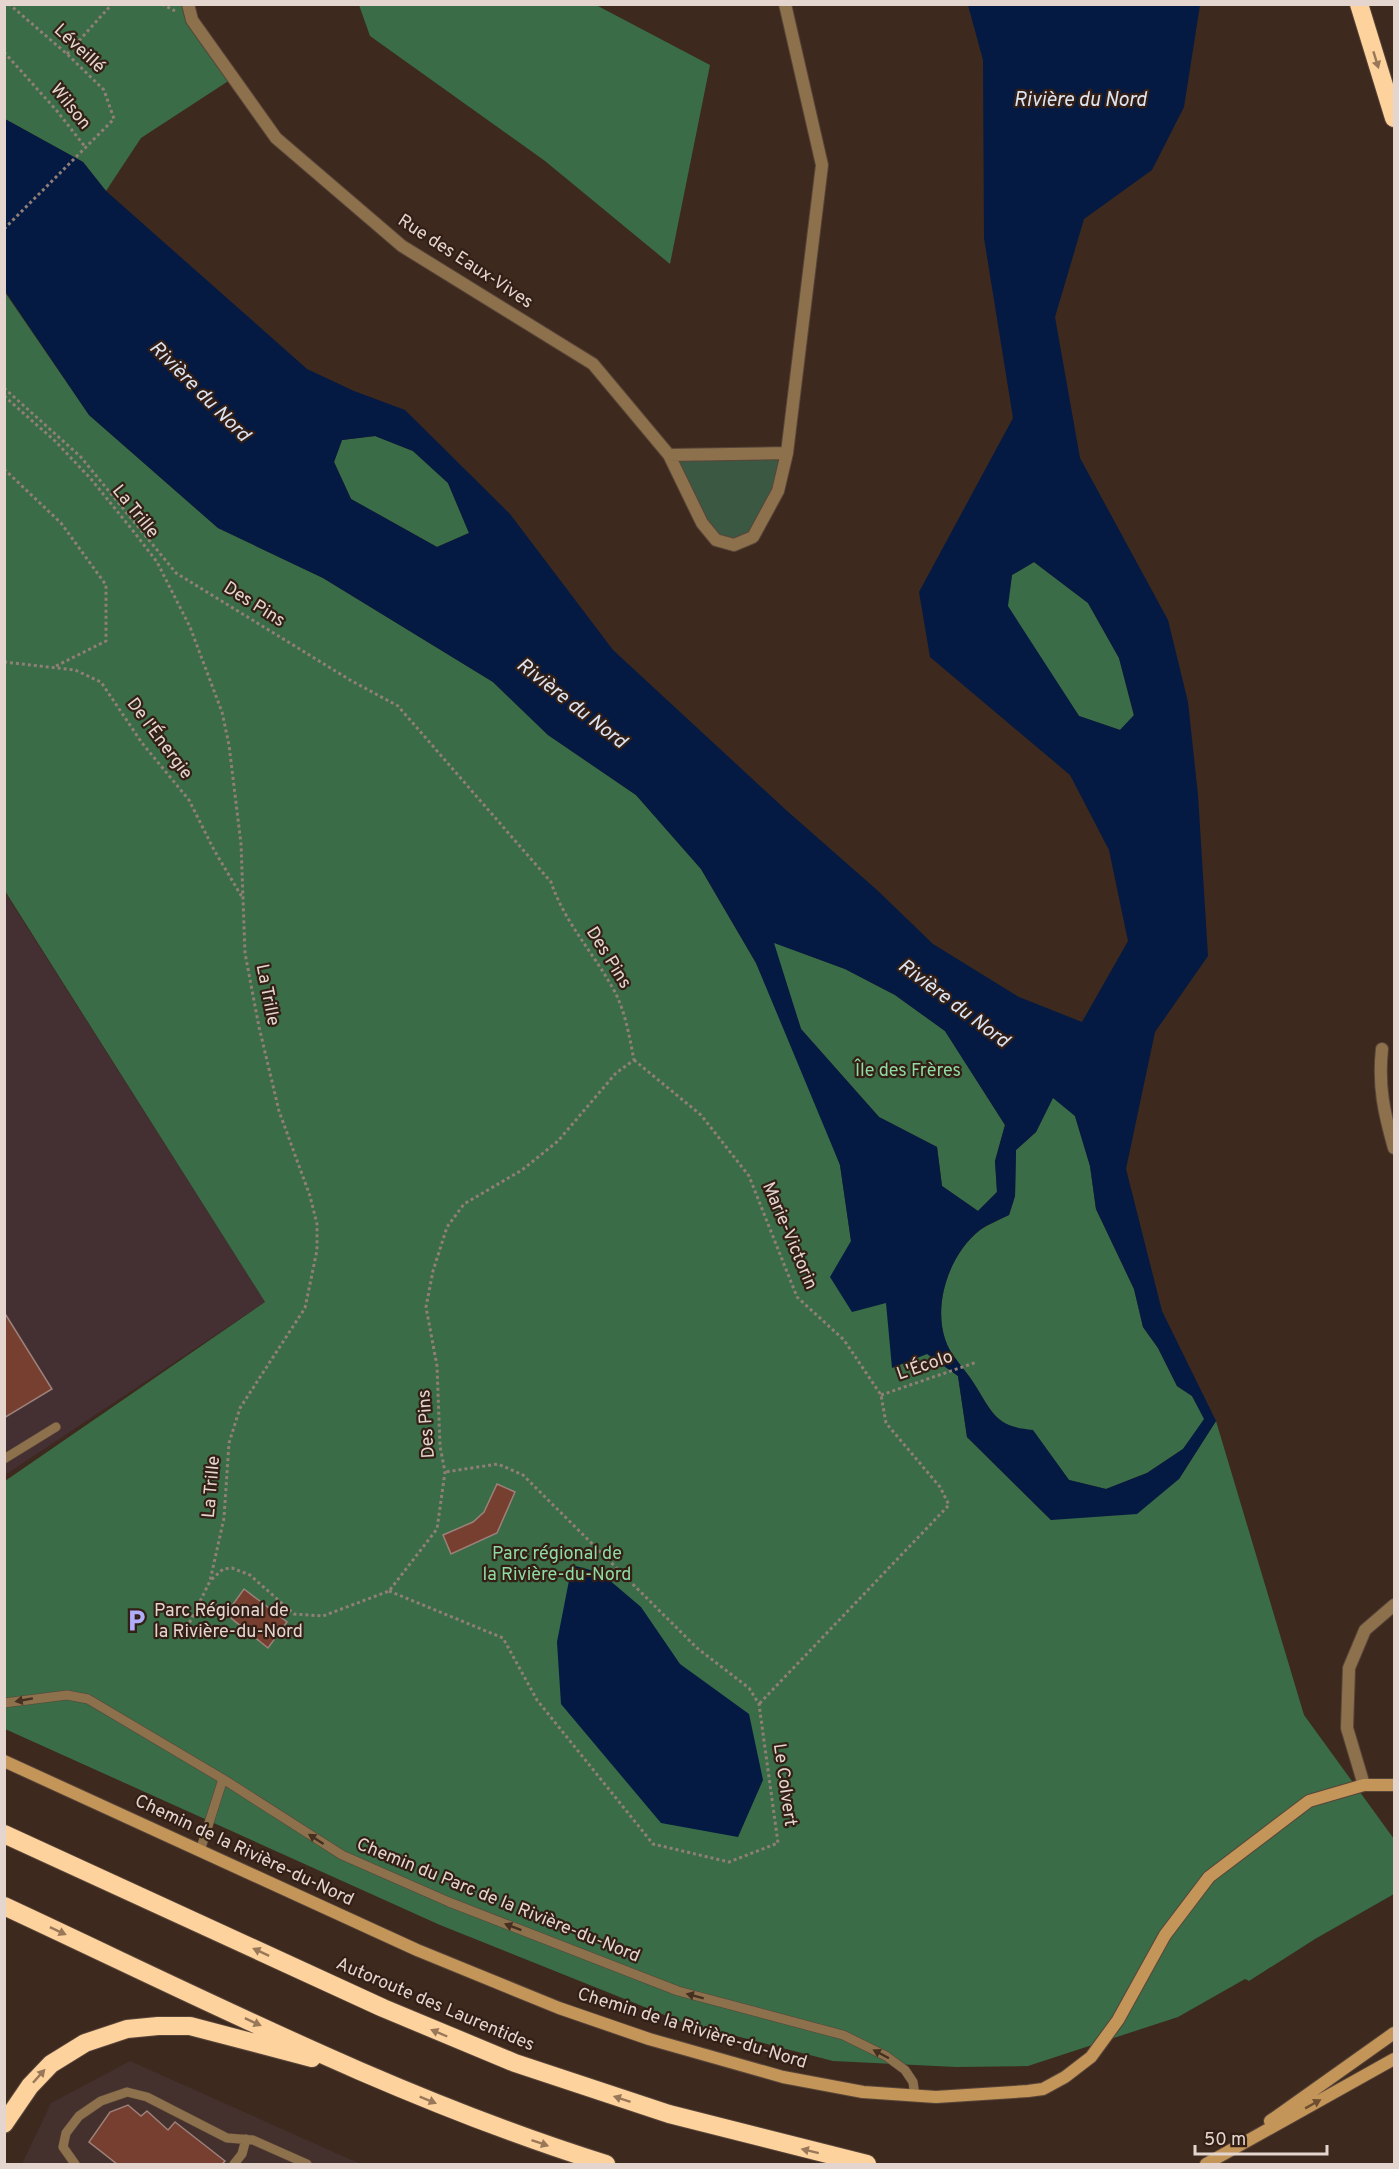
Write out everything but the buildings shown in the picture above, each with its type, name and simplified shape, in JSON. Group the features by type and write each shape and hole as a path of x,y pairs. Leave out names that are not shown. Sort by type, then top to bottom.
{"highway":[{"path":"1359,4 1395,118"},
{"name":"Autoroute des Laurentides","path":"4,1834 383,2008 514,2063 687,2119 867,2164"},
{"path":"4,1906 354,2069 507,2132 606,2164"},
{"path":"4,2124 30,2086 51,2064 79,2046 127,2029 190,2026 354,2069"}],"street":[{"name":"Rue des Eaux-Vives","path":"188,4 192,20 276,138 402,246 593,364 669,455 702,524 716,540 734,545 753,537 778,491 787,453 822,165 785,4"},
{"path":"669,455 787,453"},
{"path":"1382,1049 1379,1078 1386,1119 1395,1148"},
{"path":"1364,1785 1347,1728 1349,1668 1365,1630 1395,1605"},
{"name":"Chemin de la Rivière-du-Nord","path":"4,1761 417,1950 559,2008 649,2038 772,2074 862,2092 915,2096 977,2096 1028,2091 1043,2089 1065,2077 1091,2057 1118,2020 1165,1935 1209,1878 1310,1802 1364,1785 1395,1785"},
{"path":"1225,2153 1395,2033"},
{"path":"1206,2164 1395,2059"}],"lane":[{"path":"4,1459 56,1427"},
{"name":"Chemin du Parc de la Rivière-du-Nord","path":"4,1703 67,1695 88,1700 223,1779 342,1855 449,1902 678,1991 843,2035 886,2056 904,2070 913,2082 915,2096"},
{"path":"200,1851 223,1779"},
{"path":"75,2164 63,2147 70,2126 79,2116 101,2101 127,2092 147,2097 227,2138 253,2140 307,2164"},
{"path":"234,2164 242,2154 246,2139"}],"path":[{"name":"Léveillé","path":"9,4 67,54 104,90 114,119 86,148"},
{"path":"67,54 112,4"},
{"name":"Wilson","path":"4,52 57,111 86,148 4,229"},
{"name":"Des Pins","path":"4,388 80,456 176,573 350,680 398,706 551,882 559,905 612,986 623,1010 634,1060 616,1073 558,1141 522,1170 464,1204 447,1227 433,1271 426,1307 437,1366 440,1446 445,1472 438,1529 389,1591"},
{"name":"La Trille","path":"4,396 76,464 134,532 157,561 190,627 222,712 229,745 241,844 245,953 259,1027 279,1111 310,1196 317,1224 317,1250 305,1308 240,1408 229,1443 224,1518 210,1581 183,1636"},
{"path":"4,469 61,523 106,585 106,641 52,668"},
{"name":"De l'Énergie","path":"4,662 75,670 101,682 142,743 189,800 243,899"},
{"name":"Marie-Victorin","path":"634,1060 701,1115 749,1176 797,1297 844,1340 881,1395 886,1423 940,1487 949,1505 759,1704"},
{"name":"L'Écolo","path":"881,1395 977,1362"},
{"path":"445,1472 498,1464 523,1475 697,1648 750,1688 759,1704"},
{"path":"210,1581 223,1569 232,1568 250,1575 294,1614 323,1616 389,1591"},
{"name":"Le Colvert","path":"389,1591 503,1638 537,1700 653,1844 729,1862 778,1843 759,1704"}],"shaded area":[{"path":"4,891 265,1302 5,1475 4,1475"},
{"path":"130,2061 362,2164 22,2164 51,2103"}],"green space":[{"path":"5,5 188,5 233,78 141,138 106,191 83,162 5,119"},
{"path":"359,5 596,5 710,65 670,264 545,161 370,36"},
{"name":"Parc régional de la Rivière-du-Nord","path":"4,291 89,415 218,528 323,578 493,682 548,735 636,795 701,869 756,963 818,1107 840,1165 851,1241 886,1303 928,1354 958,1376 967,1437 1051,1520 1179,1479 1216,1421 1304,1715 1394,1839 1394,1894 1315,1939 1249,1981 1245,1979 1178,2017 1028,2066 956,2067 833,2061 682,2022 440,1925 5,1729 5,1481 265,1302 5,891"},
{"path":"375,436 413,451 448,483 469,533 437,547 351,499 334,462 342,440"},
{"path":"787,453 778,491 753,537 734,545 716,540 669,455"},
{"path":"1034,562 1088,603 1119,658 1134,716 1120,730 1079,716 1007,606 1012,575"},
{"name":"Île des Frères","path":"773,942 845,969 895,995 945,1031 1005,1125 995,1161 997,1192 978,1211 942,1186 937,1147 879,1117 801,1029"},
{"path":"1053,1097 1075,1116 1090,1166 1096,1209 1134,1289 1143,1327 1158,1348 1177,1386 1192,1396 1205,1419 1183,1449 1147,1473 1106,1489 1069,1480 1033,1431 1010,1426 996,1416 950,1350 942,1325 943,1295 953,1265 969,1240 980,1230 1009,1215 1015,1196 1016,1150 1036,1132"}],"water":[{"name":"Rivière du Nord","path":"968,5 1200,5 1184,107 1152,170 1084,219 1055,317 1080,458 1168,620 1188,702 1198,795 1208,956 1155,1032 1126,1169 1162,1311 1216,1421 1179,1479 1137,1514 1051,1520 967,1437 958,1376 927,1354 892,1368 886,1303 852,1312 830,1277 851,1241 840,1165 756,963 701,869 636,795 548,735 493,682 323,578 218,528 89,415 5,291 5,119 83,162 106,191 307,369 354,391 405,410 510,514 613,650 786,810 877,890 933,944 1019,997 1082,1022 1128,941 1109,850 1070,775 930,657 919,592 1013,418 984,238 983,60","holes":["375,436 413,451 448,483 469,533 437,547 351,499 334,462 342,440","1034,562 1088,603 1119,658 1134,715 1120,730 1079,716 1008,606 1012,575","774,943 845,969 895,995 945,1031 1005,1125 995,1161 997,1192 978,1211 942,1186 937,1147 879,1117 801,1029","1053,1098 1075,1116 1090,1166 1096,1209 1134,1289 1143,1327 1158,1348 1177,1386 1192,1396 1204,1419 1183,1449 1147,1473 1106,1489 1069,1480 1033,1430 1010,1425 996,1416 950,1350 942,1325 943,1295 953,1265 969,1240 980,1230 1009,1215 1015,1196 1016,1150 1036,1132"]},
{"path":"572,1565 601,1573 641,1607 680,1664 749,1714 763,1780 738,1837 661,1823 561,1704 557,1642"}],"place":[{"name":"Parc Régional de la Rivière-du-Nord","path":"136,1621"}]}
